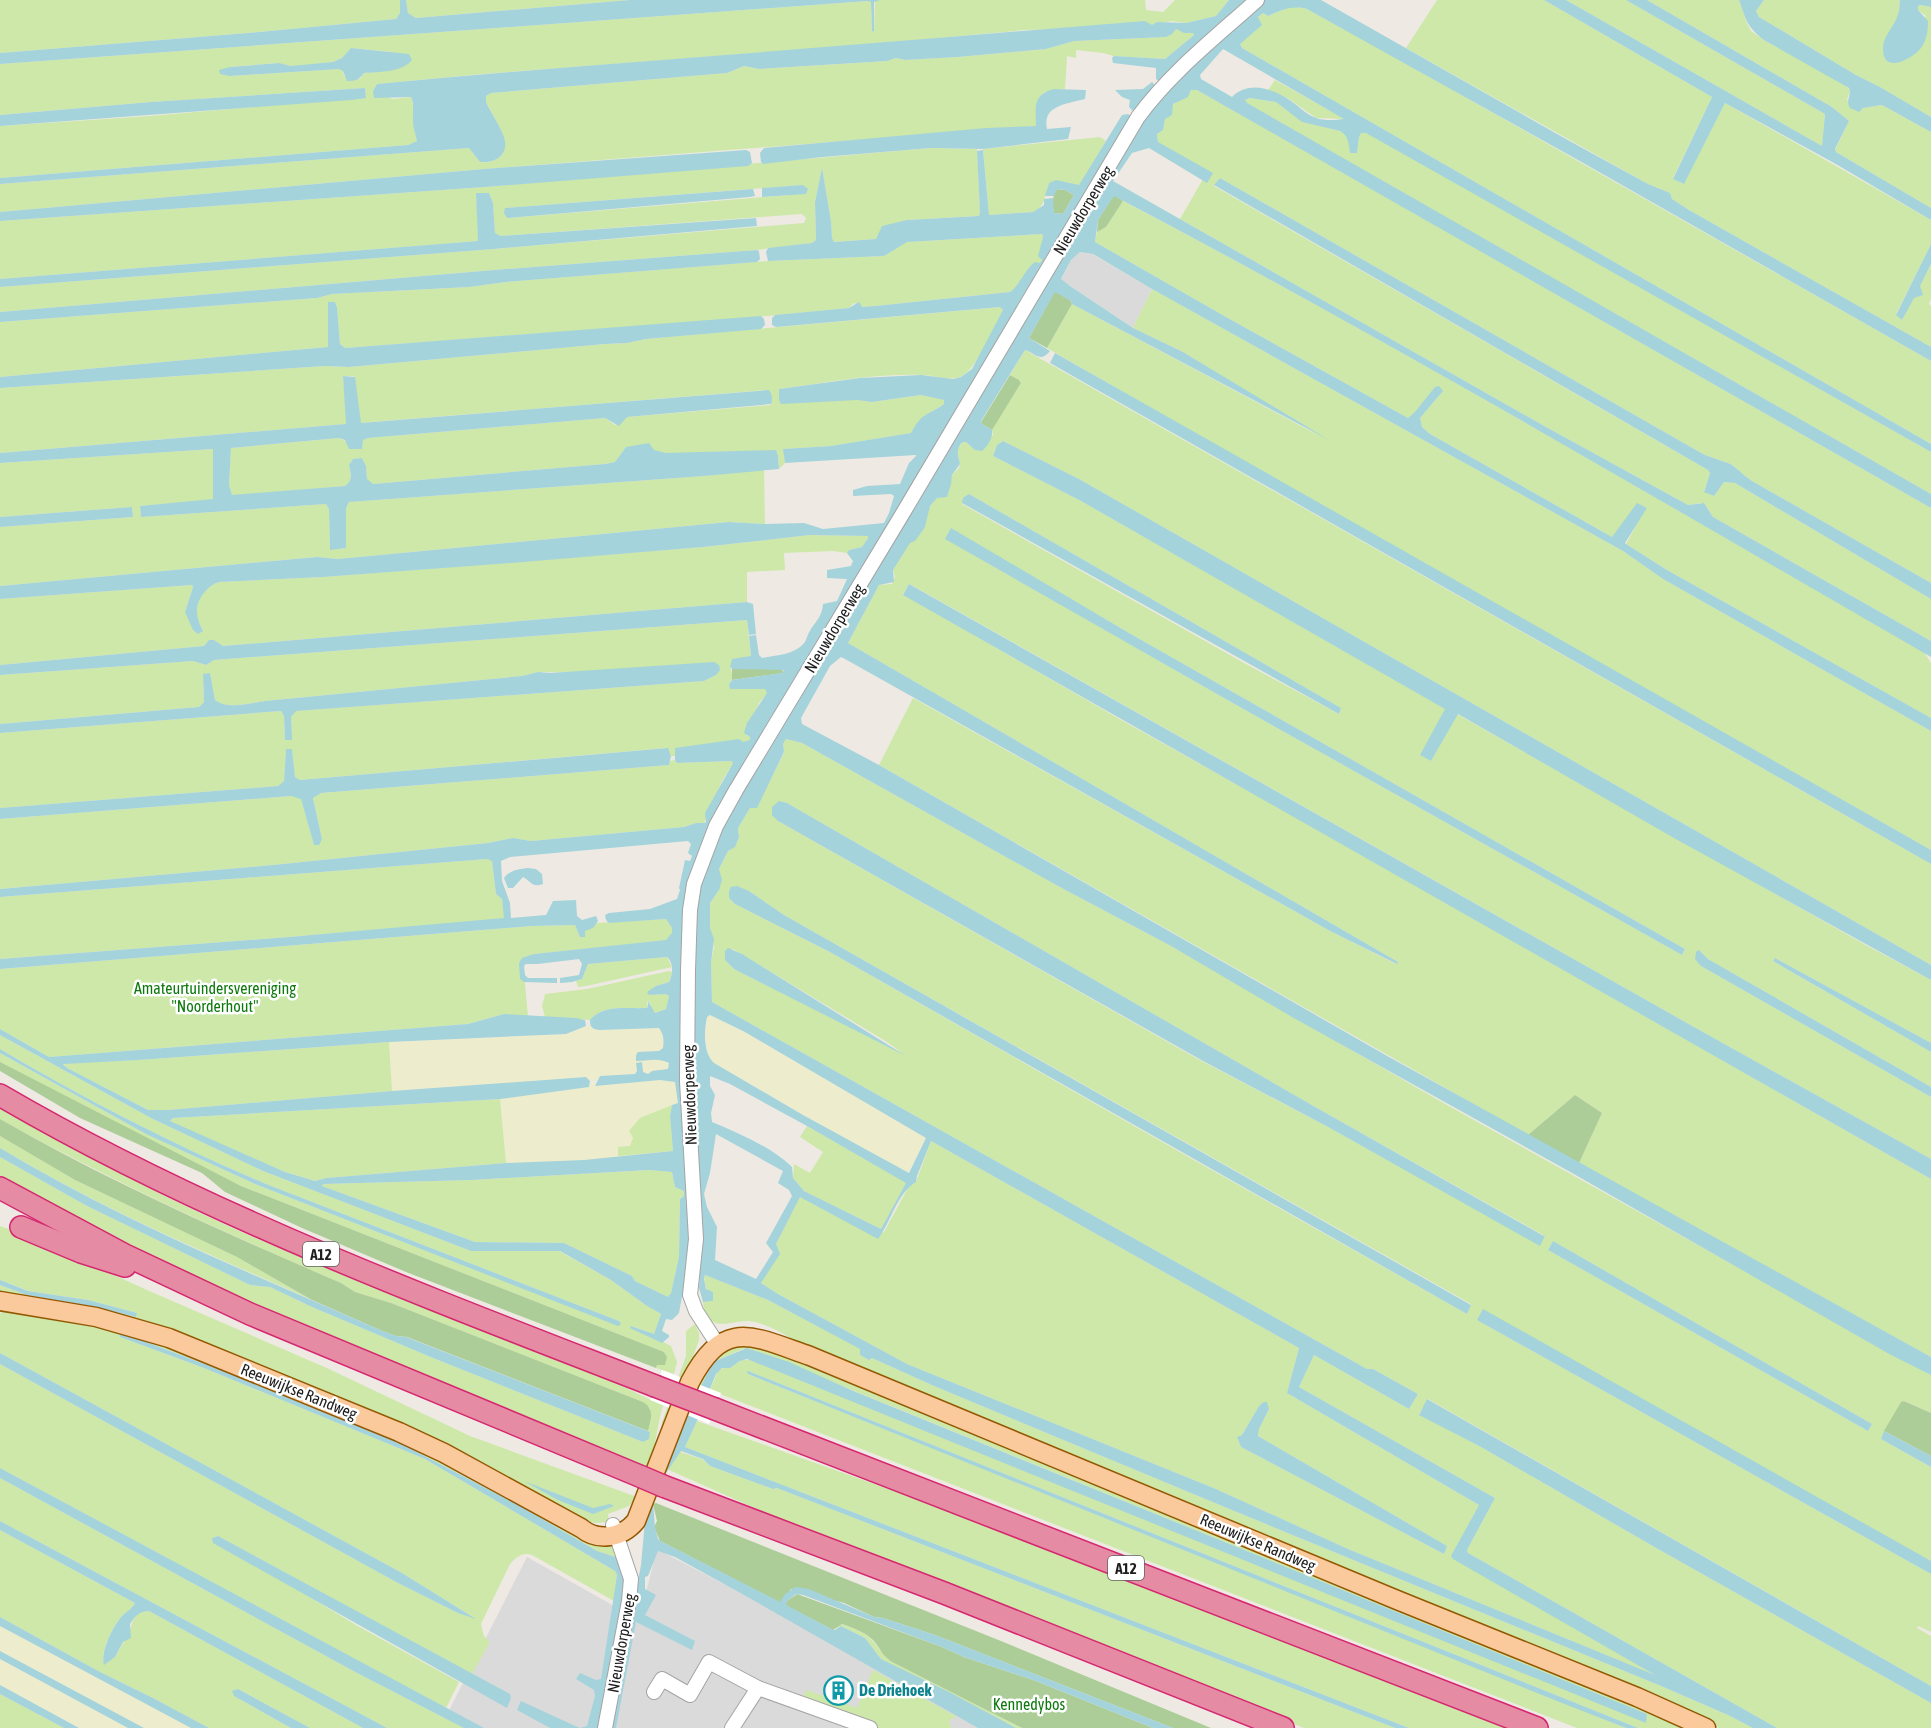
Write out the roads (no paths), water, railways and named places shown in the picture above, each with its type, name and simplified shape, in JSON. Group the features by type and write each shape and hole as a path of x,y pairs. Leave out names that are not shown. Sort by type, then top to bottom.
{"highway":[{"name":"A12","path":"0,1095 126,1163 279,1236 391,1283 1537,1728"},
{"path":"0,1188 82,1233 194,1289 299,1335 663,1486 925,1586 1282,1728"},
{"path":"21,1227 81,1252 194,1289"}],"main road":[{"name":"Reeuwijkse Randweg","path":"0,1301 90,1316 168,1338 399,1432 581,1528 592,1529 615,1529 642,1505 690,1382 715,1340 749,1336 810,1356 1397,1600 1637,1697 1706,1728"}],"street":[{"name":"Nieuwdorperweg","path":"715,1340 696,1311 690,1295 696,1239 687,1081 688,970 690,910 694,884 702,859 716,826 736,789 1138,117 1152,97 1170,79 1257,0"},
{"name":"Nieuwdorperweg","path":"605,1728 629,1601 631,1579 615,1529"},
{"path":"654,1692 662,1679 690,1695 709,1662 758,1688 870,1728"},
{"path":"732,1728 758,1688"}],"water":[{"path":"400,0 406,0 408,13 416,18 630,0 880,0 874,2 874,32 872,31 871,2 868,1 0,64 0,53 396,19 400,13"},
{"path":"1229,0 1250,0 1160,82 1156,79 1156,68 1113,63 1112,58 1114,56 1165,59 1194,35 1193,33 1184,33 1176,29 1166,37 1074,41 1046,49 958,57 905,60 896,58 887,61 759,69 744,66 727,73 491,93 486,96 486,102 502,132 505,147 499,158 485,162 480,162 469,148 0,184 0,178 408,145 417,141 413,125 411,97 374,98 373,91 377,84 1145,21 1152,25 1157,22 1186,23 1216,16"},
{"path":"1263,0 1321,0 1566,139 1648,184 1670,193 1672,199 1689,210 1931,347 1931,361 1307,9 1292,8 1268,16 1263,13 1258,17 1262,25 1240,44 1242,48 1931,444 1931,452 1366,133 1361,133 1359,137 1357,153 1350,153 1349,143 1340,131 1302,122 1276,102 1250,98 1245,100 1247,103 1931,494 1931,508 1197,90 1191,90 1188,97 1173,104 1172,115 1165,119 1163,130 1157,134 1158,142 1213,173 1207,183 1149,148 1132,153 1113,181 1688,505 1704,503 1713,517 1931,641 1931,657 1423,364 1114,196 1098,220 1095,242 1408,418 1435,387 1439,386 1443,391 1420,418 1422,427 1430,434 1612,537 1637,503 1647,508 1626,544 1667,570 1931,718 1931,731 1663,579 1623,551 1093,254 1080,252 1071,260 1061,279 1070,286 1133,328 1183,352 1329,440 1072,304 1071,301 1055,292 1029,338 1050,351 1041,357 1025,350 981,421 992,430 988,444 982,451 975,450 966,442 960,445 958,452 960,464 952,475 947,497 937,498 930,506 925,527 915,541 910,543 893,570 894,582 879,585 848,643 1398,962 1397,964 1330,931 841,657 830,666 801,718 802,724 879,765 1389,1057 1931,1357 1931,1375 1891,1355 1292,1017 1171,946 1058,886 802,743 786,739 783,744 784,752 757,808 750,808 738,828 739,837 735,847 728,851 719,869 722,880 719,890 710,903 710,928 714,939 711,963 712,1002 1367,1369 1373,1369 1418,1394 1409,1409 1314,1355 1299,1387 1495,1498 1467,1550 1468,1553 1777,1728 1753,1728 1661,1686 1227,1508 872,1358 869,1360 860,1355 860,1349 768,1300 705,1275 706,1289 713,1292 713,1301 703,1302 699,1288 700,1274 698,1273 693,1085 696,893 719,829 1124,148 1164,90","holes":["1223,49 1344,119 1316,118 1292,101 1267,89 1245,89 1232,97 1201,79 1200,75","710,1015 745,1032 926,1138 909,1173 714,1063 706,1048 707,1017","710,1076 730,1084 906,1183 881,1229 804,1191 793,1178 792,1167 774,1153 712,1122 711,1113 715,1095 710,1086","716,1134 783,1171 778,1183 789,1190 792,1196 766,1243 773,1252 756,1279 715,1260 717,1227 707,1207 704,1194","931,1141 1299,1348 1287,1393 1479,1505 1451,1556 1453,1559 1655,1675 1348,1549 1216,1489 907,1364 761,1283 780,1254 776,1244 800,1197 878,1239 899,1200 916,1182"]},
{"path":"1544,0 1566,0 1822,146 1825,114 1626,0 1647,0 1832,107 1849,121 1835,149 1836,152 1931,208 1931,220 1725,103 1684,184 1673,179 1712,97"},
{"path":"1739,0 1764,0 1756,11 1759,17 1931,117 1931,132 1882,105 1863,108 1859,112 1850,108 1849,88 1764,40 1748,23"},
{"path":"1900,0 1931,0 1931,7 1918,6 1918,10 1928,21 1927,35 1921,48 1905,60 1893,63 1884,57 1883,45 1899,11"},
{"path":"351,48 409,54 412,60 403,67 383,72 364,73 359,79 350,81 347,81 343,71 339,69 230,76 220,74 219,70 279,63 291,66 333,62 342,58"},
{"path":"1152,82 1155,87 1134,112 1129,107 1130,100 1122,97 1115,90 1143,89"},
{"path":"365,88 366,98 351,100 0,126 0,115 151,102"},
{"path":"1054,89 1086,90 1085,99 1057,107 1048,115 1047,129 1071,127 1068,139 983,149 931,148 763,164 761,162 760,153 764,148 986,128 1036,126 1036,108 1039,98"},
{"path":"1122,115 1131,116 695,864 689,1258 679,1313 672,1320 666,1319 662,1331 669,1337 662,1343 630,1328 631,1326 654,1334 661,1314 611,1280 560,1251 471,1251 263,1171 151,1118 0,1035 0,1029 49,1057 468,1024 504,1014 576,1018 585,1020 586,1026 566,1034 389,1042 63,1064 148,1110 586,1077 590,1081 589,1087 500,1099 173,1118 170,1121 285,1172 315,1181 326,1178 506,1163 584,1160 673,1151 670,1116 672,1105 678,1103 675,1082 660,1080 595,1086 600,1076 635,1074 636,1063 642,1062 643,1072 648,1074 652,1071 668,1069 669,1063 661,1060 636,1061 638,1052 659,1051 663,1048 661,1031 659,1028 599,1030 590,1024 590,1020 595,1015 608,1009 646,1008 648,1001 655,1013 666,1009 669,996 666,994 649,995 647,992 669,982 672,969 669,959 667,957 588,964 582,979 560,983 560,978 579,975 582,964 579,959 524,966 525,975 528,978 557,978 557,983 524,982 520,979 519,963 522,958 534,954 666,940 672,933 672,928 666,919 609,923 605,915 650,909 677,899 685,860 690,861 692,856 688,853 691,844 688,841 510,857 501,861 502,881 510,903 511,918 546,915 553,901 576,900 577,916 582,920 596,916 598,921 593,928 585,931 585,937 580,937 575,925 532,926 0,969 0,959 504,918 502,899 496,894 492,861 487,859 0,897 0,889 273,865 488,843 513,838 531,841 684,827 704,823 706,822 705,813 733,763 731,761 677,763 675,748 739,739 743,742 750,740 750,737 744,733 747,723 767,693 765,689 730,689 729,684 732,680 782,673 784,670 732,669 730,667 732,659 751,656 749,636 756,635 759,655 762,658 785,654 801,646 819,618 823,604 837,601 847,579 827,578 827,570 851,566 853,561 847,553 849,550 862,547 868,536 810,535 703,547 523,562 323,577 219,582 207,590 198,603 197,614 203,631 198,634 193,630 185,612 192,585 0,599 0,586 317,557 338,559 729,522 804,523 823,529 884,523 894,496 891,494 853,496 853,490 867,486 900,484 909,463 916,455 785,463 783,449 831,446 911,433 922,418 944,404 944,400 921,395 872,402 857,400 781,404 779,389 860,378 921,375 953,379 961,377 972,369 1003,310 1000,307 776,327 772,325 772,318 775,315 849,308 859,302 862,307 1010,292 1031,265 1035,262 1040,263 1042,260 1038,256 1042,234 907,242 884,256 768,261 766,252 768,248 812,243 816,240 815,202 822,168 834,242 876,239 882,226 907,220 979,216 977,151 983,150 989,215 1033,212 1044,205 1044,199 1053,198 1054,213 1063,214 1074,195 1057,189 1054,196 1045,196 1049,183 1056,180 1079,185","holes":["649,1170 672,1172 675,1187 684,1191 684,1196 680,1199 679,1257 671,1293 668,1297 635,1281 632,1276 564,1243 475,1242 322,1186 323,1184 471,1180"]},
{"path":"746,150 750,152 752,163 748,166 0,221 0,212 484,169"},
{"path":"1220,178 1703,454 1732,465 1752,481 1931,583 1931,599 1735,483 1724,482 1714,496 1704,492 1710,473 1708,470 1214,185"},
{"path":"803,185 808,189 806,194 762,197 762,188"},
{"path":"753,189 755,196 750,197 507,218 504,213 505,208"},
{"path":"476,193 489,193 493,203 495,233 501,236 756,218 757,226 494,249 0,287 0,279 478,241"},
{"path":"1931,244 1931,264 1920,286 1923,295 1914,298 1902,320 1896,315"},
{"path":"757,250 760,259 757,262 469,287 332,294 317,298 0,322 0,312"},
{"path":"328,302 335,302 337,307 340,344 345,348 761,316 765,325 761,329 646,339 627,343 349,367 325,366 0,388 0,377 328,347"},
{"path":"1055,353 1931,850 1931,864 1050,363"},
{"path":"343,376 355,377 361,423 769,390 772,400 771,404 627,417 619,426 605,418 368,438 363,440 362,449 349,449 345,440 339,438 231,448 229,485 232,495 345,486 350,479 349,465 353,459 362,458 366,466 367,479 373,484 605,464 615,462 626,447 649,443 654,450 666,453 776,450 779,469 349,502 346,508 346,548 330,550 329,509 326,504 141,517 140,506 213,499 213,449 0,463 0,453 346,424"},
{"path":"1003,441 1079,479 1931,965 1931,980 1674,838 1458,714 1431,761 1420,755 1445,709 1081,501 993,456 997,445"},
{"path":"969,494 1341,708 1339,714 962,503 963,498"},
{"path":"132,507 133,517 0,527 0,517"},
{"path":"951,528 1129,633 1685,949 1682,955 945,539"},
{"path":"909,584 1931,1159 1931,1179 903,595"},
{"path":"747,602 753,604 756,634 749,635 747,620 214,660 206,665 193,661 0,675 0,665 204,646 209,640 214,640 223,646"},
{"path":"714,662 719,665 720,670 716,675 704,681 296,711 291,717 292,740 285,740 284,716 281,711 0,733 0,724 199,707 204,702 203,674 210,673 215,700 226,705 233,705 522,676 538,672"},
{"path":"668,748 671,756 669,765 321,793 313,798 322,839 319,845 314,845 301,799 291,796 0,819 0,808 278,786 284,781 286,749 292,749 295,777 300,780"},
{"path":"779,801 787,803 1317,1108 1545,1236 1540,1246 1330,1128 1203,1061 778,821 772,815 772,807"},
{"path":"536,869 542,874 543,884 534,885 523,877 513,888 508,888 504,878 506,875 515,870"},
{"path":"737,886 749,891 784,915 1471,1305 1467,1314 828,951 735,904 729,898 729,891 731,887"},
{"path":"728,948 742,954 906,1056 734,969 725,960 725,951"},
{"path":"1699,950 1708,959 1931,1087 1931,1097 1701,966 1695,959 1696,952"},
{"path":"1775,958 1931,1043 1931,1052 1773,961"},
{"path":"0,1049 131,1121 198,1154 266,1184 619,1321 621,1324 618,1326 255,1184 146,1134 0,1053"},
{"path":"0,1148 139,1223 235,1267 380,1330 406,1337 650,1432 649,1439 643,1442 433,1358 270,1287 250,1285 87,1206 0,1157"},
{"path":"1553,1241 1872,1424 1868,1431 1548,1250"},
{"path":"0,1280 28,1291 88,1300 137,1313 136,1317 27,1295 0,1285"},
{"path":"1483,1309 1931,1561 1931,1574 1477,1320"},
{"path":"119,1333 268,1388 396,1441 518,1505 597,1551 622,1559 626,1573 626,1594 599,1728 580,1728 587,1726 595,1696 594,1690 576,1679 580,1673 596,1680 601,1679 617,1575 615,1571 425,1459 204,1368 120,1337"},
{"path":"747,1348 789,1362 851,1390 1647,1714 1646,1723 747,1359 730,1368 722,1368 716,1374 685,1447 1409,1728 1395,1728 777,1488 773,1489 710,1466 703,1459 681,1451 664,1476 653,1501 655,1528 658,1539 662,1542 780,1602 785,1594 795,1587 809,1589 874,1617 935,1635 1173,1728 1153,1728 1036,1681 964,1657 803,1595 796,1594 787,1601 786,1605 831,1629 835,1630 841,1626 865,1638 881,1659 1016,1728 978,1728 744,1595 675,1557 658,1551 648,1576 645,1577 645,1589 656,1595 645,1615 695,1641 692,1650 636,1622 616,1728 610,1728 641,1565 645,1521 685,1418 713,1362"},
{"path":"0,1353 402,1573 476,1619 458,1613 398,1583 0,1364"},
{"path":"747,1371 1638,1728 1626,1728 1562,1703 748,1374"},
{"path":"1427,1399 1931,1686 1931,1703 1481,1447 1419,1415"},
{"path":"1267,1402 1269,1409 1258,1436 1447,1546 1444,1554 1241,1447 1237,1437 1242,1435 1259,1406"},
{"path":"1884,1431 1931,1456 1931,1467 1881,1439"},
{"path":"0,1468 484,1728 464,1728 359,1674 0,1478"},
{"path":"524,1481 593,1508 610,1504 614,1506 593,1514 558,1500"},
{"path":"0,1521 387,1728 363,1728 149,1611 140,1613 134,1619 130,1624 131,1638 123,1642 115,1657 104,1665 104,1653 111,1632 135,1603 0,1530"},
{"path":"218,1536 510,1694 511,1698 507,1708 213,1543 212,1538"},
{"path":"0,1617 209,1728 191,1728 0,1626"},
{"path":"0,1651 144,1728 128,1728 0,1659"},
{"path":"0,1685 79,1728 64,1728 0,1694"},
{"path":"238,1689 310,1728 291,1728 234,1696 232,1691"},
{"path":"521,1701 580,1728 550,1728 517,1710"}],"place":[{"name":"De Driehoek","path":"838,1690"}],"park label":[{"name":"Amateurtuindersvereniging \"Noorderhout\"","path":"215,997"},
{"name":"Kennedybos","path":"1029,1704"}]}
